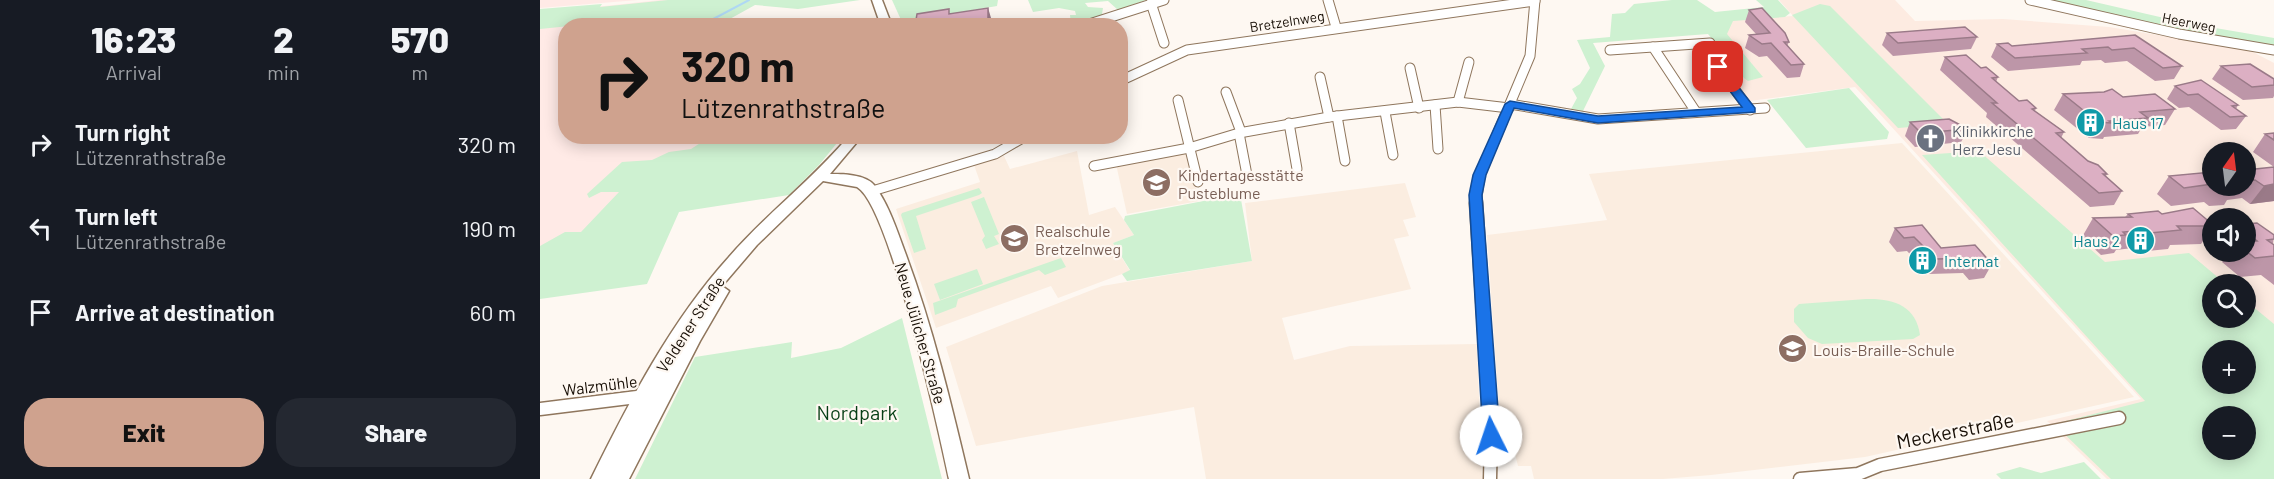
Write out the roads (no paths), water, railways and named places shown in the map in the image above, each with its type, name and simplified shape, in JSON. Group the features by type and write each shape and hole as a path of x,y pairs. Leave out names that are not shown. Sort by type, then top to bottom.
{"street":[{"path":"877,0 884,18"},
{"path":"1107,18 1164,0"},
{"path":"1328,0 1336,27"},
{"path":"1490,479 1491,436 1475,195 1480,175 1510,106 1532,46 1535,0"},
{"name":"Bretzelnweg","path":"1128,77 1187,50 1535,0"},
{"name":"Heerweg","path":"2030,0 2179,34 2270,49"},
{"path":"1151,3 1164,43"},
{"path":"1610,50 1710,43"},
{"path":"1653,47 1696,112"},
{"path":"2270,49 2274,57"},
{"path":"1458,102 1469,62"},
{"path":"1718,67 1750,110"},
{"path":"1410,68 1419,108"},
{"path":"1320,77 1344,161"},
{"path":"1226,92 1240,133 1247,175"},
{"path":"1178,100 1198,182"},
{"path":"1094,166 1189,148 1240,133 1289,123 1458,102 1510,106 1598,119 1765,108"},
{"path":"1435,105 1438,149"},
{"path":"1385,112 1393,155"},
{"path":"1289,123 1297,169"},
{"name":"Veldener Straße","path":"827,178 850,144"},
{"name":"Veldener Straße","path":"601,479 731,278 859,144"},
{"path":"827,178 841,186 869,192 995,154 1012,144"},
{"name":"Neue Jülicher Straße","path":"869,192 881,207 903,267 935,374 959,479"},
{"name":"Veldener Straße","path":"619,479 654,395"},
{"name":"Walzmühle","path":"540,409 654,395"},
{"name":"Meckerstraße","path":"1800,479 1858,474 1880,465 2119,418"}],"waterway":[{"path":"715,18 749,0"}],"place":[{"name":"Haus 17","path":"2091,122"},
{"name":"Klinikkirche Herz Jesu","path":"1931,139"},
{"name":"Kindertagesstätte Pusteblume","path":"1157,183"},
{"name":"Realschule Bretzelnweg","path":"1014,239"},
{"name":"Haus 2","path":"2141,240"},
{"name":"Internat","path":"1923,260"},
{"name":"Louis-Braille-Schule","path":"1792,349"}],"park label":[{"name":"Nordpark","path":"857,412"}]}
